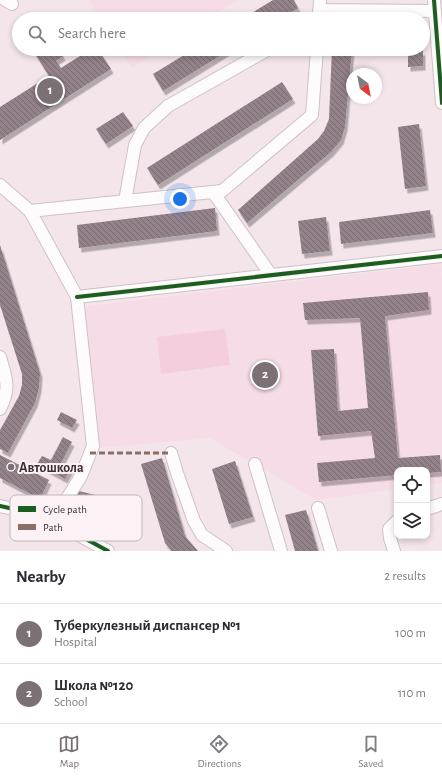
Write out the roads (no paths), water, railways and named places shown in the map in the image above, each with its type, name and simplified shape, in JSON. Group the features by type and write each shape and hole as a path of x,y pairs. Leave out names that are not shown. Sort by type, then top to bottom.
{"street":[{"path":"319,10 434,6 442,103"},
{"path":"125,201 135,145 144,128 168,106 257,56"},
{"path":"30,211 222,191 312,115 316,56"},
{"path":"0,185 30,211 76,297 93,446 81,476 69,495"},
{"path":"213,192 271,275"},
{"path":"76,297 442,256"},
{"path":"0,357 7,381 6,393 0,410"},
{"path":"171,453 194,521 202,535 226,551"},
{"path":"255,464 281,551"},
{"path":"430,508 442,504"},
{"path":"0,506 10,508"},
{"path":"318,508 331,551"},
{"path":"394,524 389,528 394,551"},
{"path":"90,541 108,551"}],"place":[{"name":"Туберкулезный диспансер №1","path":"50,91"},
{"name":"Школа №120","path":"265,375"},
{"name":"Автошкола","path":"11,467"}]}
